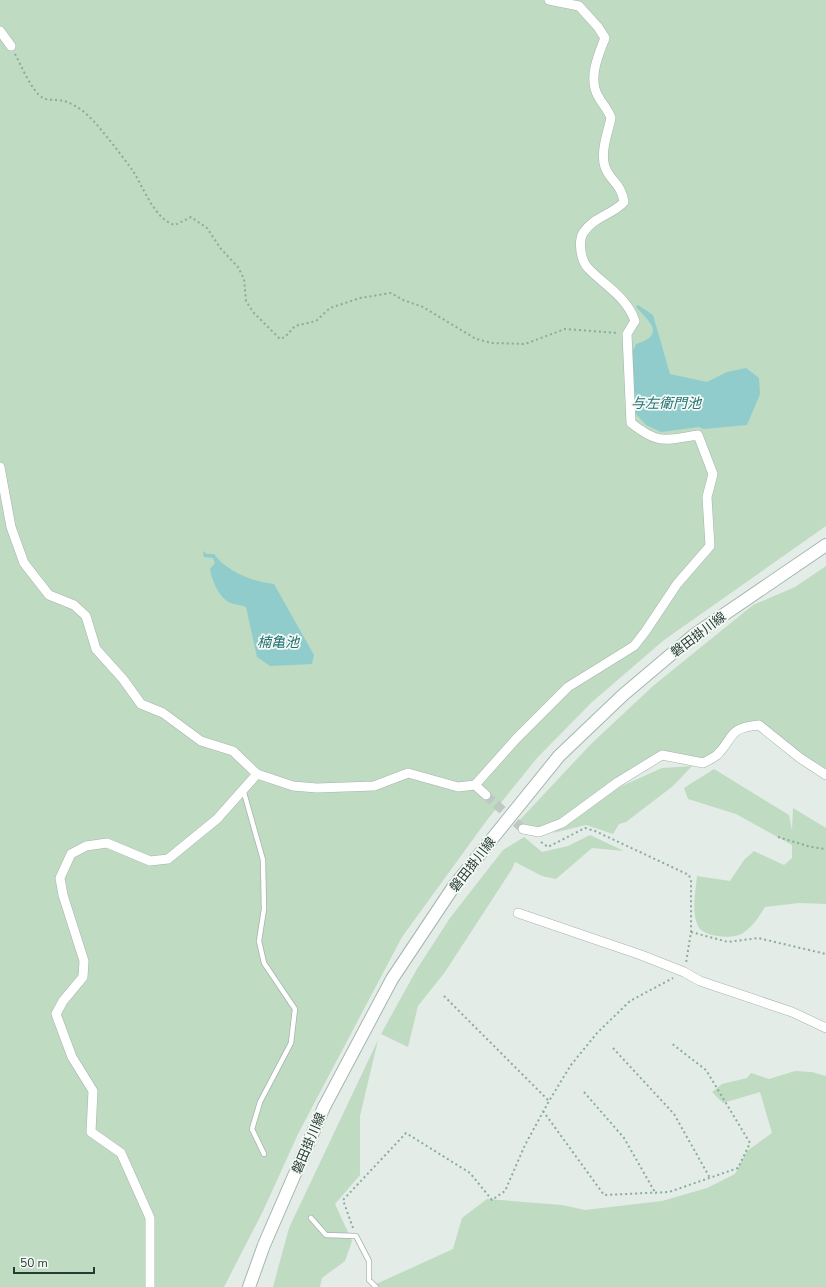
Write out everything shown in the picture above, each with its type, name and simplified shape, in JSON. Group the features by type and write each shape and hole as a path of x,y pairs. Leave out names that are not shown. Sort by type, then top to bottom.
{"main road":[{"name":"磐田掛川線","path":"249,1287 264,1245 324,1107 392,978 454,886 559,756 623,694 694,635 826,545"},
{"path":"244,1287 264,1245"},
{"path":"253,1287 264,1245"}],"street":[{"path":"0,468 11,527 24,563 49,595 74,605 86,616 96,649 123,679 141,704 162,712 201,741 232,751 258,774 293,786 317,788 374,786 408,774 458,787 475,785 521,734 568,687 634,646 677,584 710,546 708,497 713,474 698,435 665,440 648,436 631,423 627,334 635,320 632,311 612,288 587,268 581,254 582,234 592,222 617,210 624,202 622,191 605,168 603,156 611,118 609,111 597,96 595,82 596,62 605,38 598,26 579,6 549,0"},
{"path":"0,31 11,46"},
{"path":"525,830 539,832 562,823 618,782 662,755 703,763 717,755 731,735 744,726 759,725 800,758 826,775"},
{"path":"150,1287 150,1218 121,1153 91,1132 93,1091 72,1057 56,1014 62,1001 84,977 84,961 62,896 60,878 71,854 86,846 107,843 150,862 168,859 217,819 243,788 258,774"},
{"path":"475,785 486,795"},
{"path":"518,913 641,955 684,972 700,981 792,1012 826,1028"}],"lane":[{"path":"243,788 263,860 264,909 260,940 264,963 295,1009 291,1043 260,1102 252,1129 264,1154"},
{"path":"311,1218 326,1235 356,1236 369,1261 369,1280 376,1287"}],"path":[{"path":"11,46 36,92 44,98 61,100 75,104 86,113 108,138 133,172 153,207 171,224 175,225 190,217 207,228 221,250 238,267 244,279 246,301 253,312 280,339 285,338 296,326 316,321 330,308 360,298 392,293 403,300 423,307 476,339 492,343 525,344 565,328 627,334"},
{"path":"356,1236 343,1200 406,1133 470,1173 492,1200 505,1191 524,1144 543,1111 571,1066 597,1033 630,1001 684,972 691,932 691,880 689,875 595,831 585,828 548,847 525,830"},
{"path":"778,837 811,847 826,849"},
{"path":"691,932 728,942 758,938 826,954"},
{"path":"444,996 549,1101"},
{"path":"543,1111 604,1195 656,1194 668,1192 738,1168 750,1142 706,1070 671,1043"},
{"path":"613,1048 674,1114 710,1178"},
{"path":"584,1092 624,1138 656,1194"}],"green space":[{"path":"0,0 826,0 826,526 664,640 592,702 537,758 487,820 402,937 298,1134 263,1211 224,1287 0,1287"},
{"path":"826,566 826,775 759,725 736,731 703,763 662,755 539,832 516,824 591,744 653,686 753,605 795,587"},
{"path":"692,766 673,786 626,822 619,824 613,834 586,825 553,833 615,789 662,768"},
{"path":"714,769 789,815 792,830 793,808 826,828 826,904 799,903 765,907 750,927 738,935 726,937 712,935 701,930 696,920 694,901 697,876 730,881 744,860 754,851 784,865 792,858 792,845 736,814 688,799 684,788"},
{"path":"590,835 624,851 592,848 556,879 542,876 515,862 512,869 445,972 418,1006 408,1047 381,1034 417,969 450,918 503,850 524,837 542,852 568,846"},
{"path":"378,1040 360,1116 360,1175 335,1204 352,1241 345,1261 322,1278 320,1287 273,1287 289,1228"},
{"path":"795,1071 812,1072 826,1076 826,1287 376,1287 374,1285 453,1249 462,1218 487,1199 562,1205 585,1210 662,1201 707,1188 735,1174 747,1151 772,1133 760,1092 723,1103 712,1092 722,1084 747,1078 751,1073 769,1079"}],"water":[{"name":"与左衛門池","path":"638,305 653,315 670,374 707,382 727,372 746,368 759,378 760,394 747,425 703,429 699,427 661,432 646,425 637,415 631,401 630,357 636,344 651,337 653,332 650,323 636,307"},
{"name":"楠亀池","path":"203,551 207,554 214,554 225,566 241,575 257,581 274,584 314,655 312,664 270,666 257,657 246,607 229,602 221,595 215,585 210,569 215,563 213,558 204,557"}],"tunnel":[{"path":"486,795 523,829"}]}
